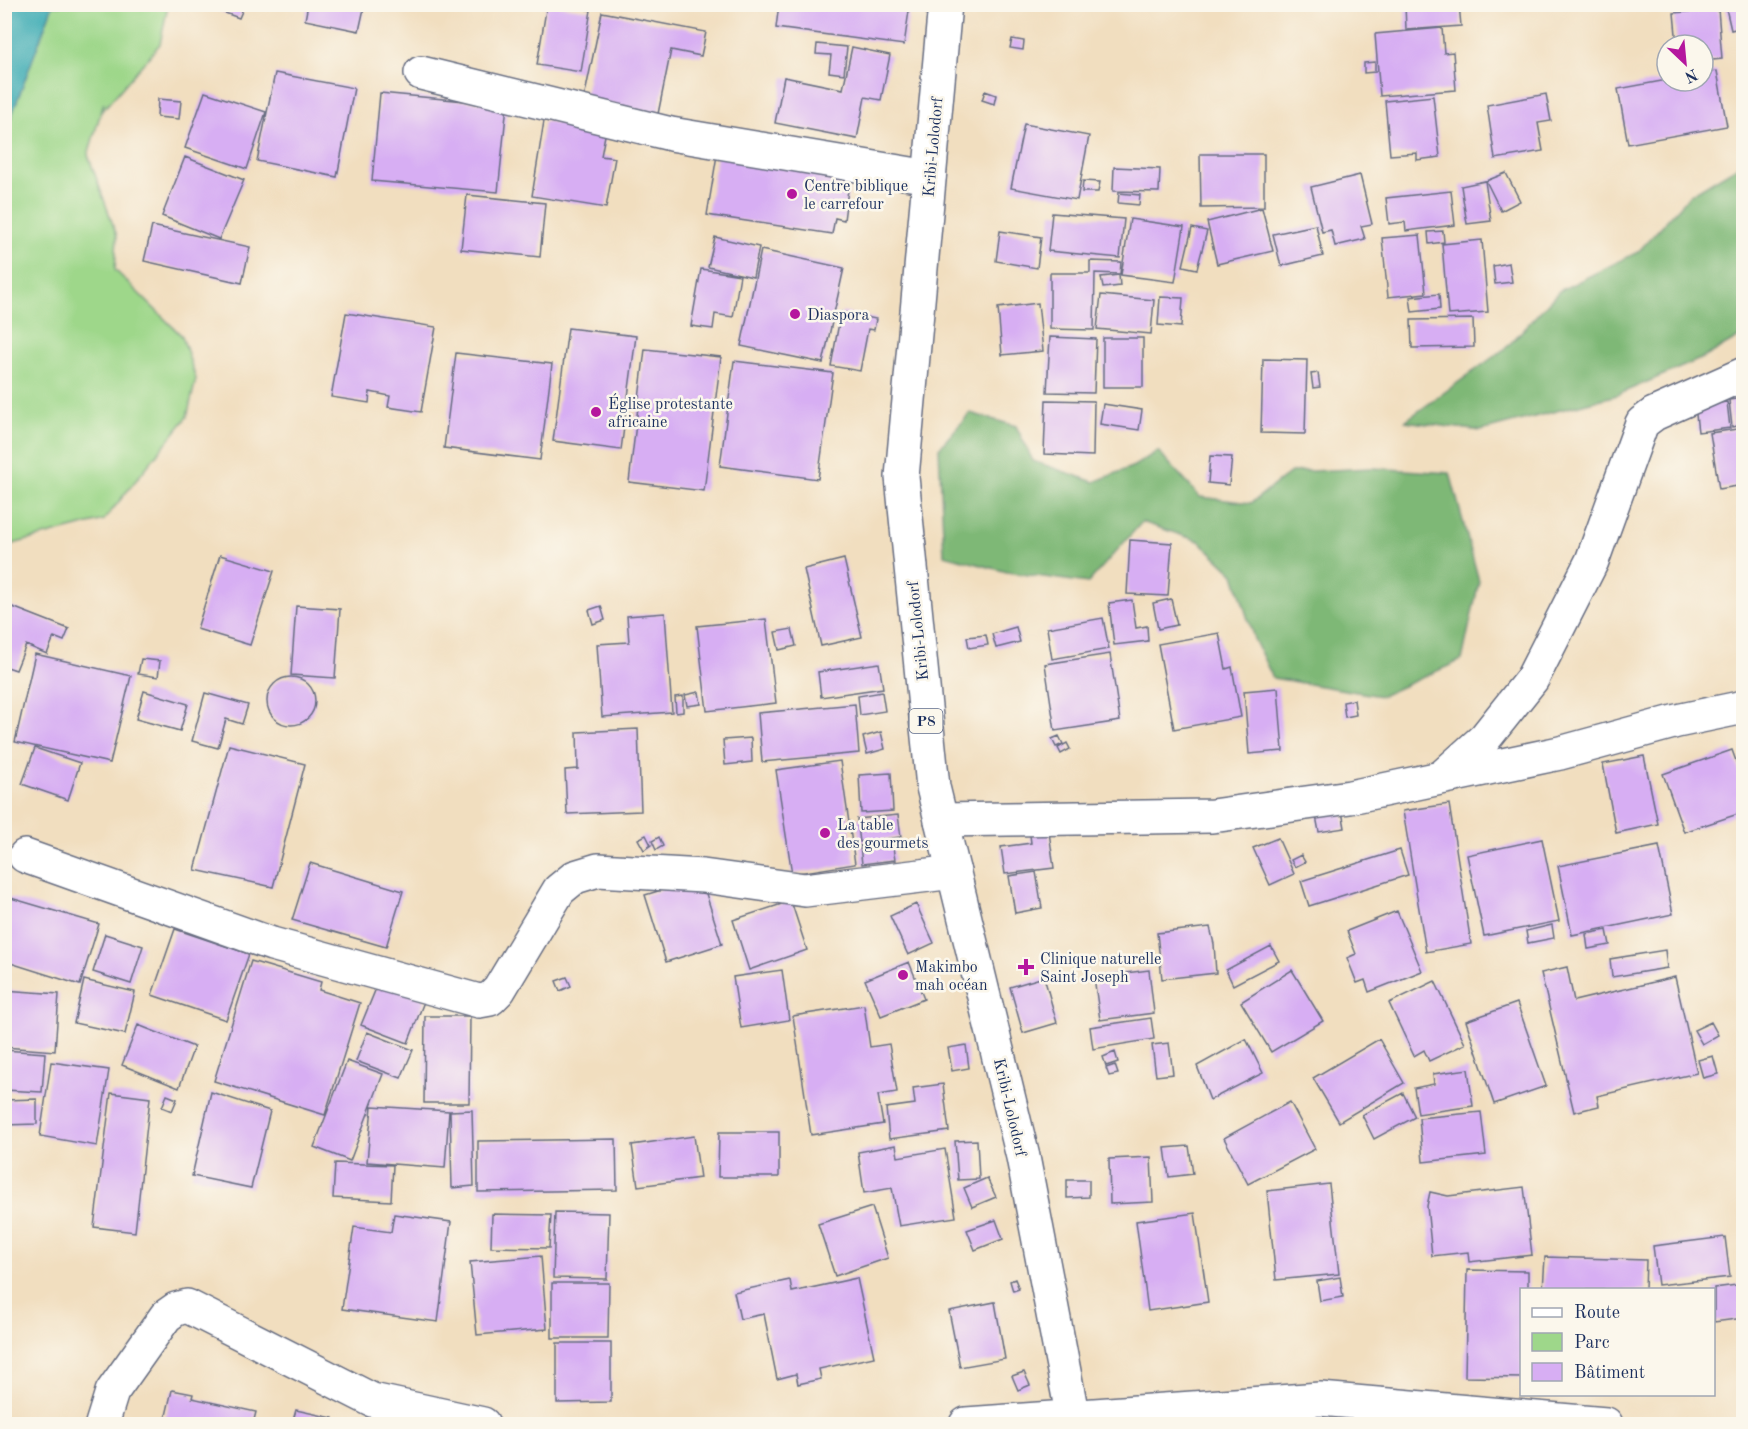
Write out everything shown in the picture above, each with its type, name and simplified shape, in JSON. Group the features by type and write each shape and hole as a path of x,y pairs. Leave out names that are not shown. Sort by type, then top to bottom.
{"street":[{"name":"Kribi-Lolodorf","path":"945,4 902,477 933,787 1023,1157 1073,1420"},
{"path":"421,74 671,134 929,177"},
{"path":"1441,777 1485,738 1532,679 1592,561 1642,423 1654,414 1743,374"},
{"path":"941,820 1212,816 1350,797 1560,753 1743,707"},
{"path":"25,856 272,944 479,1000 490,999 499,990 559,890 575,877 598,870 703,876 805,890 954,872"},
{"path":"102,1425 112,1392 166,1316 176,1309 187,1306 372,1400 483,1425"},
{"path":"966,1425 1073,1420 1320,1399 1606,1425"}],"green space":[{"path":"53,5 168,5 160,44 103,110 104,102 88,155 117,236 115,270 182,336 196,379 187,417 104,520 5,546 5,133"},
{"path":"1743,163 1743,335 1705,357 1617,395 1481,431 1405,421 1507,347 1559,291 1638,252 1690,195"},
{"path":"970,413 1016,426 1033,461 1094,482 1134,466 1158,451 1200,497 1251,503 1291,472 1372,468 1450,473 1479,581 1462,660 1381,696 1273,678 1254,639 1234,574 1199,541 1142,522 1088,583 1007,572 944,555 939,448"}],"water":[{"path":"4,5 53,5 5,133"}],"building":[{"path":"215,4 245,4 239,18 214,9"},
{"path":"308,4 365,4 359,31 305,20"},
{"path":"547,4 591,10 581,72 537,65"},
{"path":"779,4 910,4 904,45 776,28"},
{"path":"1405,4 1459,4 1461,26 1406,30"},
{"path":"1725,4 1744,4 1744,27 1731,30"},
{"path":"1718,9 1722,59 1715,60 1715,33 1676,33 1674,13"},
{"path":"602,12 706,32 701,56 671,50 658,114 584,99"},
{"path":"1442,28 1444,53 1453,52 1456,90 1380,96 1375,34"},
{"path":"1012,39 1024,41 1023,50 1010,48"},
{"path":"817,44 847,47 844,74 829,72 831,55 816,54"},
{"path":"852,47 890,55 881,100 865,97 857,139 775,123 784,77 843,89"},
{"path":"1375,62 1375,72 1364,73 1364,63"},
{"path":"1715,71 1717,71 1727,126 1628,144 1618,89 1655,82 1655,93 1715,93"},
{"path":"275,73 354,88 337,177 257,161"},
{"path":"985,91 996,95 994,104 982,100"},
{"path":"205,92 266,112 247,169 185,148"},
{"path":"380,93 507,105 498,192 372,181"},
{"path":"1546,94 1551,121 1538,123 1543,151 1495,159 1487,105"},
{"path":"1433,96 1440,157 1417,160 1417,153 1390,155 1385,101"},
{"path":"158,99 181,101 179,119 157,117"},
{"path":"544,121 606,130 601,156 615,158 606,208 532,196"},
{"path":"1024,124 1089,136 1077,200 1011,188"},
{"path":"718,149 843,167 841,180 849,182 844,220 835,218 832,234 707,215"},
{"path":"1200,154 1264,154 1264,207 1201,208"},
{"path":"185,157 244,180 219,239 162,216"},
{"path":"1114,167 1160,169 1159,192 1113,191"},
{"path":"1506,173 1520,201 1501,211 1486,181"},
{"path":"1360,175 1372,224 1361,226 1365,239 1335,246 1331,230 1322,232 1311,187"},
{"path":"1083,181 1100,182 1098,192 1082,192"},
{"path":"1485,181 1491,221 1467,224 1461,186"},
{"path":"1451,191 1455,225 1406,231 1405,222 1389,224 1386,198"},
{"path":"1119,193 1140,195 1139,205 1118,203"},
{"path":"467,195 545,203 540,257 461,249"},
{"path":"1262,208 1273,251 1217,264 1207,222"},
{"path":"1052,213 1124,219 1120,258 1048,251"},
{"path":"1130,219 1184,227 1175,282 1121,275"},
{"path":"1316,225 1323,256 1281,266 1273,234"},
{"path":"152,226 250,247 242,283 144,261"},
{"path":"1192,228 1207,231 1197,269 1183,266"},
{"path":"1000,231 1041,237 1037,268 996,261"},
{"path":"1443,231 1444,242 1429,244 1428,232"},
{"path":"1420,235 1426,293 1388,297 1382,238"},
{"path":"715,237 759,247 753,277 708,267"},
{"path":"1482,240 1488,312 1448,315 1442,244"},
{"path":"761,250 844,268 823,363 741,346"},
{"path":"1090,261 1121,262 1120,274 1095,273 1094,330 1050,329 1050,273 1090,273"},
{"path":"1509,263 1512,282 1495,284 1493,266"},
{"path":"701,269 740,275 733,317 715,314 713,329 691,326"},
{"path":"1119,275 1120,286 1103,288 1101,277"},
{"path":"1439,294 1440,309 1412,312 1410,297"},
{"path":"1101,295 1154,300 1151,334 1097,329"},
{"path":"1160,297 1183,298 1181,327 1158,325"},
{"path":"1038,303 1043,351 1002,355 998,308"},
{"path":"841,312 876,319 874,330 868,329 860,371 831,366"},
{"path":"346,313 436,327 421,412 388,407 390,396 370,392 369,403 331,397"},
{"path":"1473,319 1474,347 1412,348 1411,320"},
{"path":"568,328 636,336 621,450 553,441"},
{"path":"1050,337 1096,339 1094,393 1047,392"},
{"path":"1103,338 1143,338 1143,387 1103,387"},
{"path":"645,349 721,357 704,491 629,482"},
{"path":"456,353 552,364 540,460 444,448"},
{"path":"1263,359 1307,360 1305,434 1261,433"},
{"path":"734,361 833,373 818,479 720,466"},
{"path":"1318,373 1320,387 1313,388 1311,374"},
{"path":"1744,398 1744,425 1732,427 1729,400"},
{"path":"1046,400 1094,401 1093,456 1044,454"},
{"path":"1727,402 1730,428 1698,432 1695,406"},
{"path":"1103,404 1142,410 1139,430 1100,424"},
{"path":"1744,428 1744,485 1719,489 1710,433"},
{"path":"1210,456 1232,457 1229,485 1208,483"},
{"path":"1130,540 1172,543 1168,596 1127,594"},
{"path":"220,555 274,571 250,645 197,629"},
{"path":"844,559 862,637 821,646 804,569"},
{"path":"1171,599 1177,625 1158,629 1153,603"},
{"path":"1132,600 1136,628 1147,626 1148,641 1114,645 1109,603"},
{"path":"5,604 69,629 64,641 54,637 47,654 26,645 16,670 4,666"},
{"path":"296,606 340,609 335,678 291,675"},
{"path":"601,606 605,620 593,624 589,610"},
{"path":"665,613 672,712 602,717 597,644 629,642 627,616"},
{"path":"1103,618 1109,649 1052,659 1047,628"},
{"path":"766,619 776,703 707,711 697,626"},
{"path":"1016,627 1020,642 996,648 992,634"},
{"path":"792,629 796,646 779,650 775,632"},
{"path":"1219,633 1226,669 1232,667 1241,717 1174,729 1158,644"},
{"path":"986,635 988,645 969,648 967,637"},
{"path":"35,654 131,676 110,763 15,742"},
{"path":"1110,654 1120,721 1055,731 1045,664"},
{"path":"141,659 160,661 158,677 138,674"},
{"path":"879,663 883,688 821,697 818,672"},
{"path":"286,677 296,677 308,684 315,696 315,706 308,718 296,725 286,725 271,714 267,706 267,696 278,681"},
{"path":"1278,688 1283,751 1249,754 1244,691"},
{"path":"144,691 188,704 180,731 136,719"},
{"path":"699,692 701,704 687,706 685,695"},
{"path":"882,692 885,711 860,715 858,696"},
{"path":"205,693 248,705 242,724 226,719 218,748 192,741"},
{"path":"683,696 683,712 676,713 675,697"},
{"path":"1354,700 1356,715 1345,717 1343,702"},
{"path":"855,704 859,753 762,762 758,713"},
{"path":"638,729 641,811 567,814 565,770 578,769 577,732"},
{"path":"881,732 885,749 867,754 863,737"},
{"path":"1059,736 1063,744 1056,747 1052,739"},
{"path":"751,738 752,762 725,765 723,740"},
{"path":"1067,743 1070,749 1061,754 1058,748"},
{"path":"229,745 305,764 273,887 195,870"},
{"path":"35,748 80,763 68,800 22,784"},
{"path":"1732,750 1744,783 1744,812 1684,832 1663,774"},
{"path":"1644,756 1658,824 1616,833 1603,764"},
{"path":"840,761 855,864 792,874 776,770"},
{"path":"891,773 893,811 861,813 859,775"},
{"path":"1449,804 1471,944 1426,952 1403,811"},
{"path":"1342,811 1345,828 1319,832 1316,816"},
{"path":"898,815 901,837 860,842 857,819"},
{"path":"1049,832 1054,868 1005,874 1001,847 1031,843 1030,835"},
{"path":"646,835 651,845 644,850 638,839"},
{"path":"659,837 663,846 656,850 652,841"},
{"path":"1278,838 1294,874 1270,885 1253,848"},
{"path":"1542,839 1559,921 1484,936 1467,855"},
{"path":"892,841 895,860 862,864 860,846"},
{"path":"1659,846 1673,914 1572,935 1558,866"},
{"path":"1400,850 1408,875 1309,906 1301,881"},
{"path":"1301,855 1305,862 1295,867 1291,860"},
{"path":"310,863 403,891 386,947 292,920"},
{"path":"1036,872 1042,908 1015,913 1009,876"},
{"path":"701,878 722,944 666,962 645,895"},
{"path":"4,896 99,924 80,985 4,961"},
{"path":"791,901 807,950 749,970 733,920"},
{"path":"916,904 934,943 908,955 890,916"},
{"path":"1397,911 1422,971 1369,992 1365,980 1357,983 1347,958 1356,954 1347,931"},
{"path":"1552,925 1554,938 1528,943 1526,931"},
{"path":"1210,927 1216,973 1162,979 1157,933"},
{"path":"175,929 249,954 226,1020 152,995"},
{"path":"1607,930 1610,945 1588,949 1586,934"},
{"path":"105,934 143,946 131,984 93,972"},
{"path":"1271,946 1279,961 1233,985 1226,970"},
{"path":"1665,950 1667,968 1612,977 1610,959"},
{"path":"251,961 321,982 319,990 360,1003 325,1115 214,1081"},
{"path":"909,962 924,999 881,1016 865,980"},
{"path":"1567,967 1574,1001 1675,977 1697,1073 1597,1096 1599,1106 1574,1112 1541,973"},
{"path":"782,970 789,1020 741,1028 733,977"},
{"path":"1149,970 1154,1013 1100,1020 1094,977"},
{"path":"1292,970 1323,1021 1271,1052 1241,1002"},
{"path":"567,977 571,986 560,991 556,981"},
{"path":"1044,977 1057,1023 1023,1033 1010,987"},
{"path":"84,980 135,992 125,1034 74,1023"},
{"path":"379,981 425,999 408,1043 361,1025"},
{"path":"1435,981 1465,1044 1429,1061 1424,1050 1414,1056 1389,1003"},
{"path":"4,990 59,994 55,1051 4,1047"},
{"path":"1517,1003 1546,1086 1494,1104 1466,1021"},
{"path":"864,1005 870,1047 889,1044 897,1092 878,1095 883,1124 811,1135 793,1016"},
{"path":"425,1016 470,1016 469,1103 424,1103"},
{"path":"1151,1018 1154,1039 1093,1049 1090,1027"},
{"path":"1711,1022 1718,1035 1702,1044 1694,1030"},
{"path":"138,1025 194,1047 179,1088 122,1065"},
{"path":"367,1032 413,1050 401,1078 356,1061"},
{"path":"1246,1039 1263,1073 1210,1100 1197,1066"},
{"path":"1379,1039 1404,1083 1339,1122 1313,1078"},
{"path":"1169,1043 1173,1074 1156,1076 1152,1045"},
{"path":"966,1045 969,1068 952,1071 948,1048"},
{"path":"4,1050 45,1053 42,1092 4,1090"},
{"path":"1115,1052 1118,1062 1106,1066 1103,1057"},
{"path":"1713,1056 1718,1074 1703,1078 1698,1060"},
{"path":"347,1061 383,1074 350,1161 314,1147"},
{"path":"51,1062 109,1070 97,1146 40,1136"},
{"path":"1115,1065 1118,1074 1109,1076 1106,1068"},
{"path":"1468,1069 1473,1106 1418,1114 1414,1088 1434,1084 1433,1074"},
{"path":"943,1084 949,1131 889,1139 886,1108 915,1104 913,1088"},
{"path":"211,1092 270,1111 251,1188 192,1176"},
{"path":"111,1093 150,1098 135,1232 94,1227"},
{"path":"1403,1093 1415,1117 1374,1139 1362,1115"},
{"path":"167,1095 177,1099 172,1111 162,1107"},
{"path":"37,1099 37,1124 4,1125 4,1100"},
{"path":"1290,1102 1315,1149 1248,1184 1224,1138"},
{"path":"372,1106 449,1111 445,1168 367,1162"},
{"path":"472,1110 474,1186 452,1188 450,1111"},
{"path":"1481,1112 1486,1155 1423,1162 1419,1118"},
{"path":"719,1132 779,1132 779,1177 718,1177"},
{"path":"694,1136 700,1178 638,1186 632,1145"},
{"path":"616,1139 617,1190 478,1192 478,1141"},
{"path":"977,1140 979,1179 958,1180 955,1141"},
{"path":"896,1145 898,1157 945,1149 956,1217 899,1226 892,1188 864,1193 858,1152"},
{"path":"1189,1146 1193,1174 1169,1177 1165,1148"},
{"path":"1151,1157 1153,1202 1110,1204 1109,1159"},
{"path":"335,1163 393,1165 391,1201 333,1198"},
{"path":"987,1178 996,1197 972,1207 964,1188"},
{"path":"1067,1180 1089,1180 1089,1197 1067,1198"},
{"path":"1329,1184 1339,1274 1276,1280 1267,1191"},
{"path":"1524,1187 1532,1255 1469,1262 1468,1252 1432,1256 1427,1206 1430,1192 1448,1196"},
{"path":"872,1207 888,1258 835,1276 818,1224"},
{"path":"555,1212 609,1213 607,1279 553,1278"},
{"path":"1195,1213 1208,1302 1148,1311 1136,1221"},
{"path":"394,1214 451,1222 438,1322 342,1309 354,1227 391,1232"},
{"path":"492,1214 551,1215 549,1248 491,1247"},
{"path":"996,1220 1003,1239 975,1250 967,1230"},
{"path":"1725,1237 1730,1277 1658,1285 1653,1246"},
{"path":"541,1256 547,1329 477,1335 470,1262"},
{"path":"1545,1257 1646,1260 1645,1288 1543,1288"},
{"path":"1467,1270 1528,1271 1528,1288 1520,1288 1520,1378 1465,1377"},
{"path":"1340,1277 1343,1297 1320,1301 1317,1281"},
{"path":"857,1278 874,1357 819,1369 821,1379 798,1384 796,1374 777,1379 764,1314 740,1319 734,1292 790,1280 792,1292"},
{"path":"1015,1279 1019,1289 1013,1291 1010,1281"},
{"path":"552,1283 609,1283 608,1338 552,1338"},
{"path":"1744,1284 1744,1318 1715,1322 1714,1288"},
{"path":"995,1302 1005,1359 960,1367 949,1311"},
{"path":"557,1343 611,1343 611,1402 557,1403"},
{"path":"1024,1372 1030,1385 1018,1390 1012,1376"},
{"path":"172,1390 193,1394 192,1398 256,1412 253,1424 164,1424"},
{"path":"1321,1407 1324,1424 1279,1424 1277,1414"},
{"path":"296,1410 333,1418 331,1424 292,1424"}],"place":[{"name":"Centre biblique le carrefour","path":"792,194"},
{"name":"Diaspora","path":"795,314"},
{"name":"Église protestante africaine","path":"596,412"},
{"name":"La table des gourmets","path":"825,833"},
{"name":"Clinique naturelle Saint Joseph","path":"1026,967"},
{"name":"Makimbo mah océan","path":"903,975"}]}
